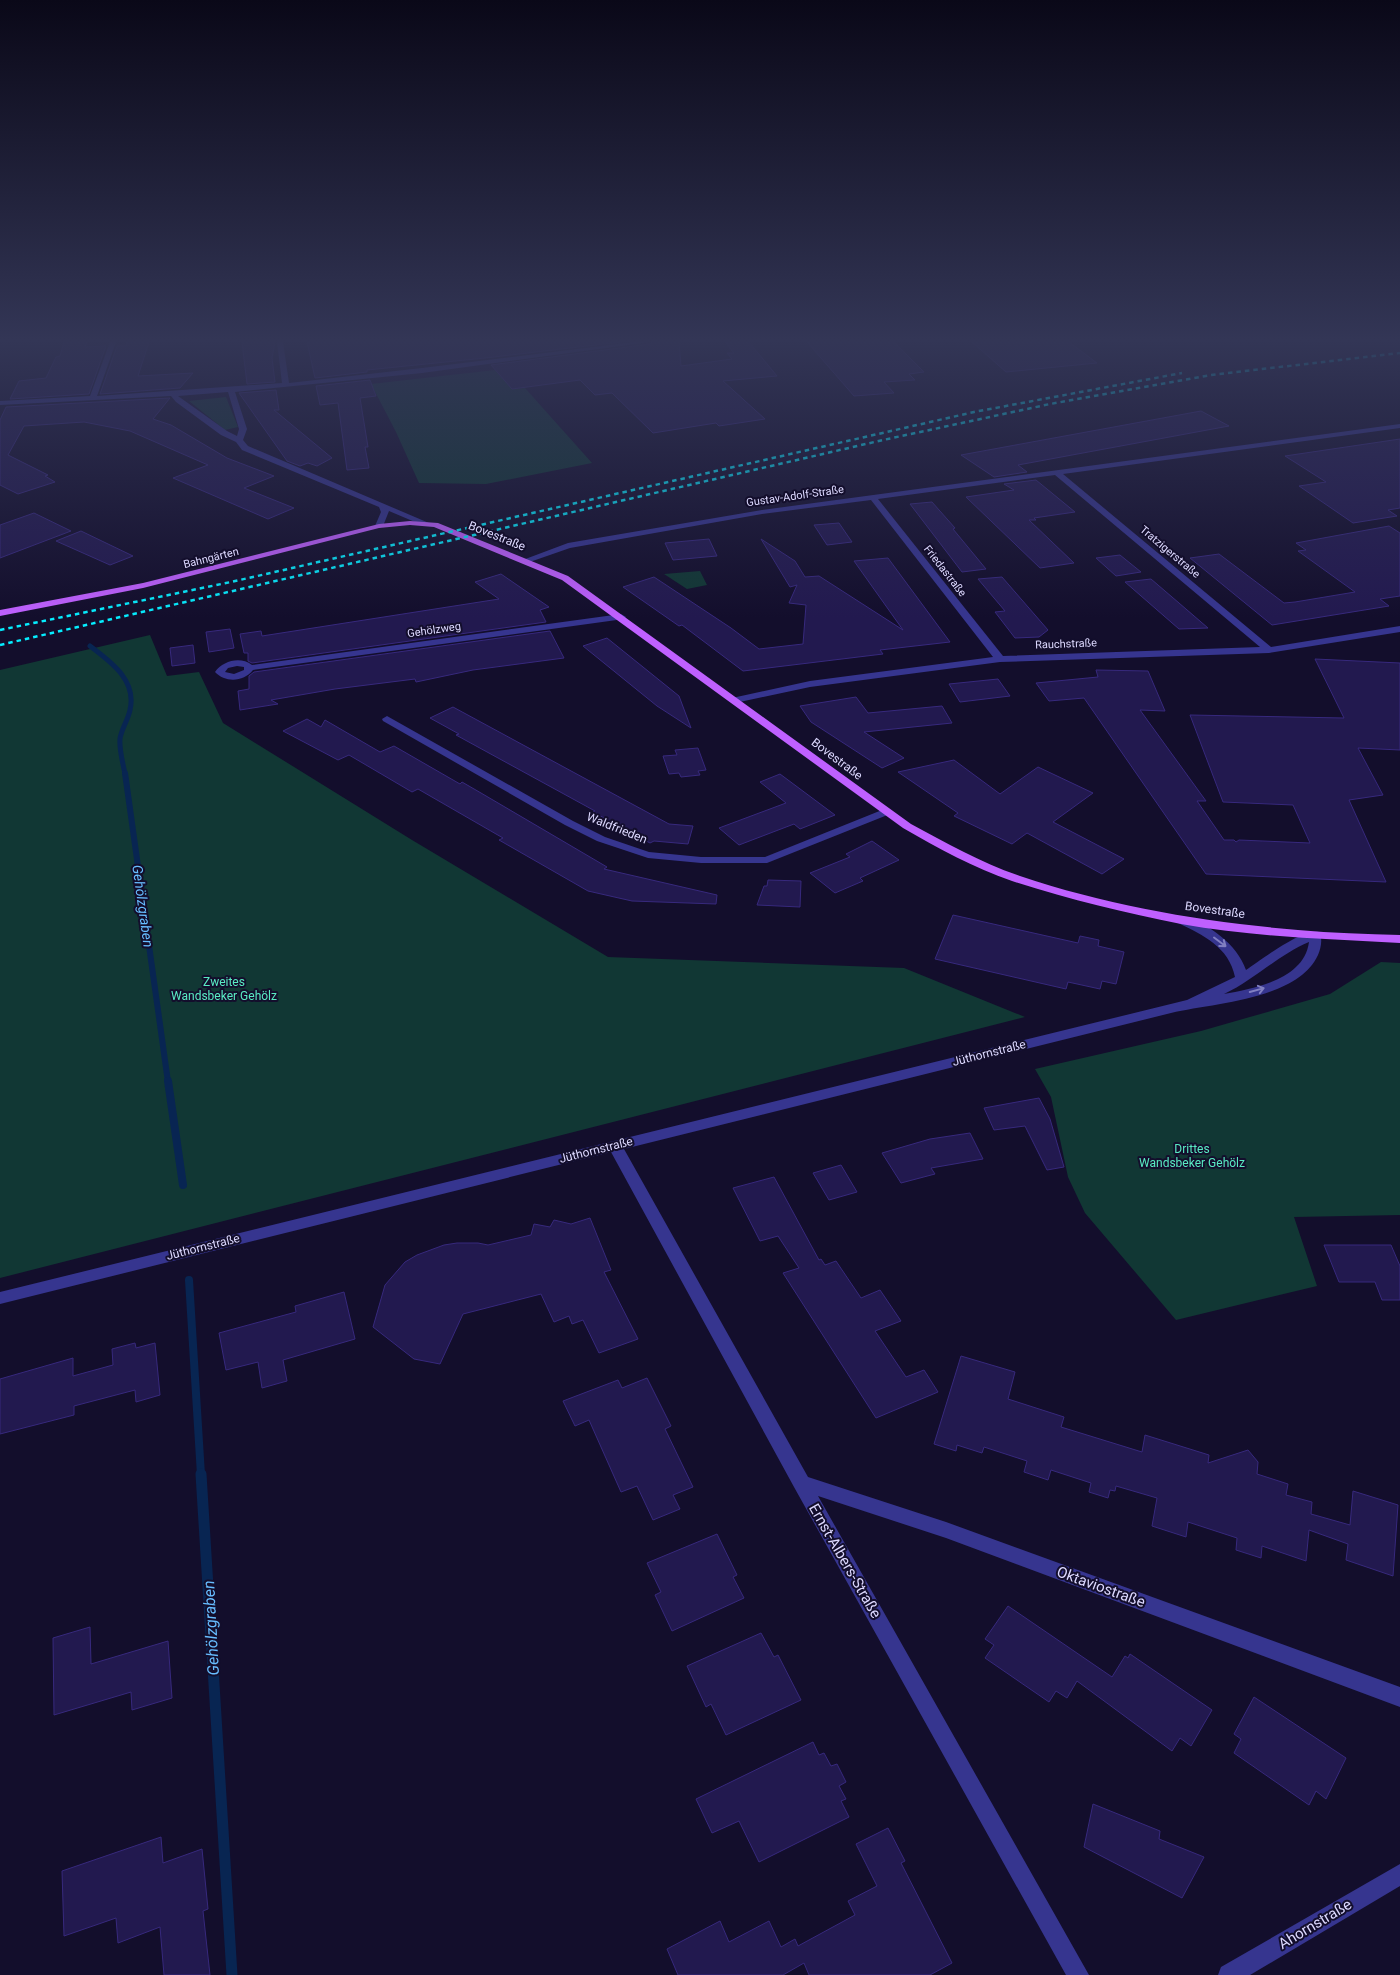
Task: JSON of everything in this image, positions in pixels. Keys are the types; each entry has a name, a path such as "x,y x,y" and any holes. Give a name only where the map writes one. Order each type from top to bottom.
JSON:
{"main road":[{"name":"Bahngärten","path":"0,613 151,584 378,526 399,523 425,523"},
{"name":"Bovestraße","path":"425,523 435,525 564,578 735,700 886,812 946,848 1014,878 1109,904 1182,920 1248,929 1315,935"},
{"name":"Jüthornstraße","path":"1315,935 1400,939"}],"street":[{"name":"Bovestraße","path":"227,434 239,440 245,448 425,523"},
{"path":"239,440 241,434"},
{"name":"Gustav-Adolf-Straße","path":"524,561 568,546 762,512 1340,434"},
{"name":"Tratzigerstraße","path":"1057,473 1269,650"},
{"name":"Friedastraße","path":"873,497 1000,660"},
{"path":"378,526 385,512 383,506"},
{"name":"Gehölzweg","path":"249,668 621,618"},
{"name":"Rauchstraße","path":"735,700 810,684 898,670 1000,660 1269,650 1400,629"},
{"name":"Waldfrieden","path":"388,719 569,823 601,839 648,855 701,860 767,860 886,812"},
{"path":"1182,920 1225,946 1238,961 1242,979"},
{"name":"Jüthornstraße","path":"0,1298 1192,1003 1259,990 1296,974 1310,959 1315,943 1315,935 1291,945 1242,979 1192,1003"},
{"name":"Ernst-Albers-Straße","path":"615,1146 800,1482 935,1717 1078,1975"},
{"name":"Oktaviostraße","path":"800,1482 946,1530 1400,1697"},
{"name":"Ahornstraße","path":"1229,1975 1400,1874"}],"green space":[{"path":"397,434 566,434 592,463 486,484 419,483"},
{"path":"700,571 707,585 687,589 664,574"},
{"name":"Zweites Wandsbeker Gehölz","path":"150,635 167,676 199,672 223,723 412,840 608,957 904,968 1025,1017 0,1278 0,670"},
{"name":"Drittes Wandsbeker Gehölz","path":"1381,962 1400,963 1400,1215 1294,1217 1317,1286 1176,1320 1085,1213 1068,1177 1051,1097 1035,1069 1201,1031 1330,994"}],"building":[{"path":"0,434 19,434 8,455 48,475 45,476 55,482 18,494 0,485"},
{"path":"137,434 187,434 227,458 274,476 244,488 294,508 268,519 173,478 208,465"},
{"path":"268,434 303,434 332,458 317,466 308,463 300,466 287,461"},
{"path":"342,434 366,434 368,447 365,447 369,468 347,470"},
{"path":"1075,434 1185,434 1018,465 1027,472 994,477 961,455"},
{"path":"1400,439 1400,508 1388,510 1397,516 1353,523 1299,486 1326,482 1285,456"},
{"path":"1036,480 1075,512 1029,520 1074,563 1040,568 966,497 1014,490 1004,484"},
{"path":"932,502 955,528 953,529 986,569 962,572 910,504"},
{"path":"34,513 71,531 0,558 0,525"},
{"path":"839,523 852,542 827,545 814,525"},
{"path":"1389,526 1400,533 1400,596 1380,599 1389,606 1272,625 1190,558 1219,554 1284,603 1295,602 1355,592 1298,551 1306,550 1296,543"},
{"path":"81,531 133,556 110,565 56,541"},
{"path":"709,539 717,556 673,560 665,543"},
{"path":"761,539 795,561 805,577 819,576 903,630 854,561 888,558 950,642 880,650 883,654 743,671 682,625 679,626 623,587 654,577 759,649 803,644 806,605 789,603 797,585 790,587"},
{"path":"1120,555 1141,572 1116,576 1096,558"},
{"path":"501,574 549,607 540,610 546,622 252,663 248,661 248,653 244,653 240,634 261,631 262,636 499,599 475,582"},
{"path":"1002,577 1048,630 1039,637 1015,638 995,612 1005,611 978,579"},
{"path":"1151,579 1208,628 1179,629 1125,582"},
{"path":"230,629 234,648 209,652 206,632"},
{"path":"550,631 564,658 473,670 416,682 415,679 335,689 271,700 278,704 240,710 238,691 249,689 249,676 254,672"},
{"path":"607,638 679,696 691,728 657,706 583,646"},
{"path":"193,645 195,663 172,666 170,648"},
{"path":"1315,659 1400,663 1400,750 1358,748 1383,795 1349,800 1386,882 1206,874 1084,698 1049,701 1036,683 1098,677 1096,670 1148,671 1165,711 1140,710 1206,801 1197,801 1224,840 1234,840 1236,842 1239,840 1310,843 1293,805 1223,802 1190,715 1344,718"},
{"path":"998,679 1010,696 960,702 949,684"},
{"path":"856,697 868,713 942,706 952,723 864,732 904,758 882,768 811,722 800,706"},
{"path":"453,707 669,824 693,826 688,844 654,841 650,843 456,735 459,734 430,718"},
{"path":"307,719 321,727 325,720 380,752 394,746 460,784 462,782 607,867 604,869 717,895 716,904 632,901 588,891 499,840 503,838 418,789 412,792 349,755 338,760 283,731"},
{"path":"698,748 706,770 698,771 700,775 681,777 679,773 669,774 663,756 677,755 675,750"},
{"path":"954,760 1000,794 1038,767 1093,793 1053,822 1124,859 1102,874 1027,833 1012,844 954,816 958,813 898,772"},
{"path":"780,774 835,815 800,829 794,824 739,845 719,828 786,803 760,782"},
{"path":"872,841 899,860 860,878 863,881 835,893 810,873 850,857 846,854"},
{"path":"768,880 801,881 800,907 757,905 764,886 767,886"},
{"path":"953,915 1078,943 1080,936 1099,940 1098,946 1124,952 1116,984 1102,981 1100,989 1068,982 1066,989 935,959"},
{"path":"1039,1098 1050,1119 1064,1167 1047,1170 1025,1126 994,1130 984,1108"},
{"path":"970,1133 983,1159 931,1168 935,1174 901,1183 882,1153 930,1139"},
{"path":"841,1165 857,1192 829,1200 813,1173"},
{"path":"774,1177 819,1260 821,1259 825,1265 836,1261 861,1298 880,1290 901,1321 875,1331 906,1377 924,1370 938,1392 876,1418 783,1273 799,1268 778,1236 760,1241 733,1188"},
{"path":"590,1218 611,1270 604,1272 638,1339 599,1353 583,1320 572,1324 569,1316 554,1322 541,1294 463,1314 440,1364 414,1359 373,1327 385,1285 405,1262 417,1255 444,1245 478,1243 488,1245 531,1235 534,1224 550,1227 554,1220 571,1224"},
{"path":"1324,1245 1391,1245 1400,1266 1400,1300 1382,1300 1375,1282 1339,1282"},
{"path":"344,1292 355,1339 283,1360 287,1381 262,1388 258,1362 226,1370 219,1333 296,1312 295,1306"},
{"path":"135,1343 136,1348 155,1343 160,1395 136,1402 135,1390 74,1406 74,1415 0,1434 0,1379 73,1358 73,1376 113,1365 112,1349"},
{"path":"961,1356 1015,1372 1008,1399 1064,1417 1061,1427 1142,1452 1145,1435 1209,1455 1208,1463 1248,1450 1258,1462 1257,1474 1288,1484 1286,1495 1312,1502 1311,1514 1350,1525 1353,1491 1398,1505 1393,1576 1346,1560 1348,1544 1309,1530 1306,1561 1262,1546 1261,1558 1236,1550 1237,1538 1188,1522 1186,1537 1152,1526 1157,1498 1116,1486 1115,1491 1110,1490 1108,1498 1089,1492 1091,1483 1051,1470 1048,1480 1024,1472 1027,1461 984,1447 982,1453 957,1445 956,1451 934,1444"},
{"path":"647,1378 671,1426 665,1429 693,1487 673,1495 680,1509 653,1520 637,1486 621,1492 589,1420 575,1426 563,1401 618,1380 622,1388"},
{"path":"717,1534 737,1575 733,1577 744,1598 672,1631 655,1595 661,1592 647,1563"},
{"path":"1008,1606 1112,1677 1125,1656 1128,1658 1130,1654 1212,1710 1191,1746 1180,1738 1172,1751 1077,1681 1067,1698 1056,1691 1049,1702 985,1658 994,1645 985,1639"},
{"path":"90,1627 91,1664 168,1641 172,1698 132,1710 131,1692 54,1715 53,1638"},
{"path":"761,1633 774,1657 778,1655 801,1700 726,1735 711,1704 706,1707 687,1666"},
{"path":"1254,1697 1346,1758 1326,1799 1316,1791 1309,1805 1234,1753 1241,1739 1234,1734"},
{"path":"813,1742 819,1755 824,1753 831,1766 837,1764 846,1782 839,1786 846,1799 841,1801 849,1817 759,1862 739,1821 712,1833 696,1799"},
{"path":"1093,1804 1160,1831 1159,1839 1204,1857 1182,1898 1084,1847"},
{"path":"888,1828 905,1861 901,1863 952,1963 930,1975 809,1975 804,1963 783,1975 678,1975 667,1949 720,1921 729,1942 769,1921 781,1947 795,1939 798,1946 855,1915 848,1901 877,1886 856,1844"},
{"path":"161,1837 163,1863 202,1849 208,1909 203,1911 210,1975 164,1975 160,1927 118,1943 116,1918 64,1936 62,1871"}],"waterway":[{"name":"Gehölzgraben","path":"90,646 114,665 130,690 130,710 120,739 125,774"},
{"name":"Gehölzgraben","path":"125,773 168,1082"},
{"name":"Gehölzgraben","path":"168,1081 183,1185"},
{"name":"Gehölzgraben","path":"189,1280 201,1475"},
{"name":"Gehölzgraben","path":"201,1474 232,1975"}],"railway":[{"path":"0,630 231,582 877,434"},
{"path":"0,645 910,434"}]}
